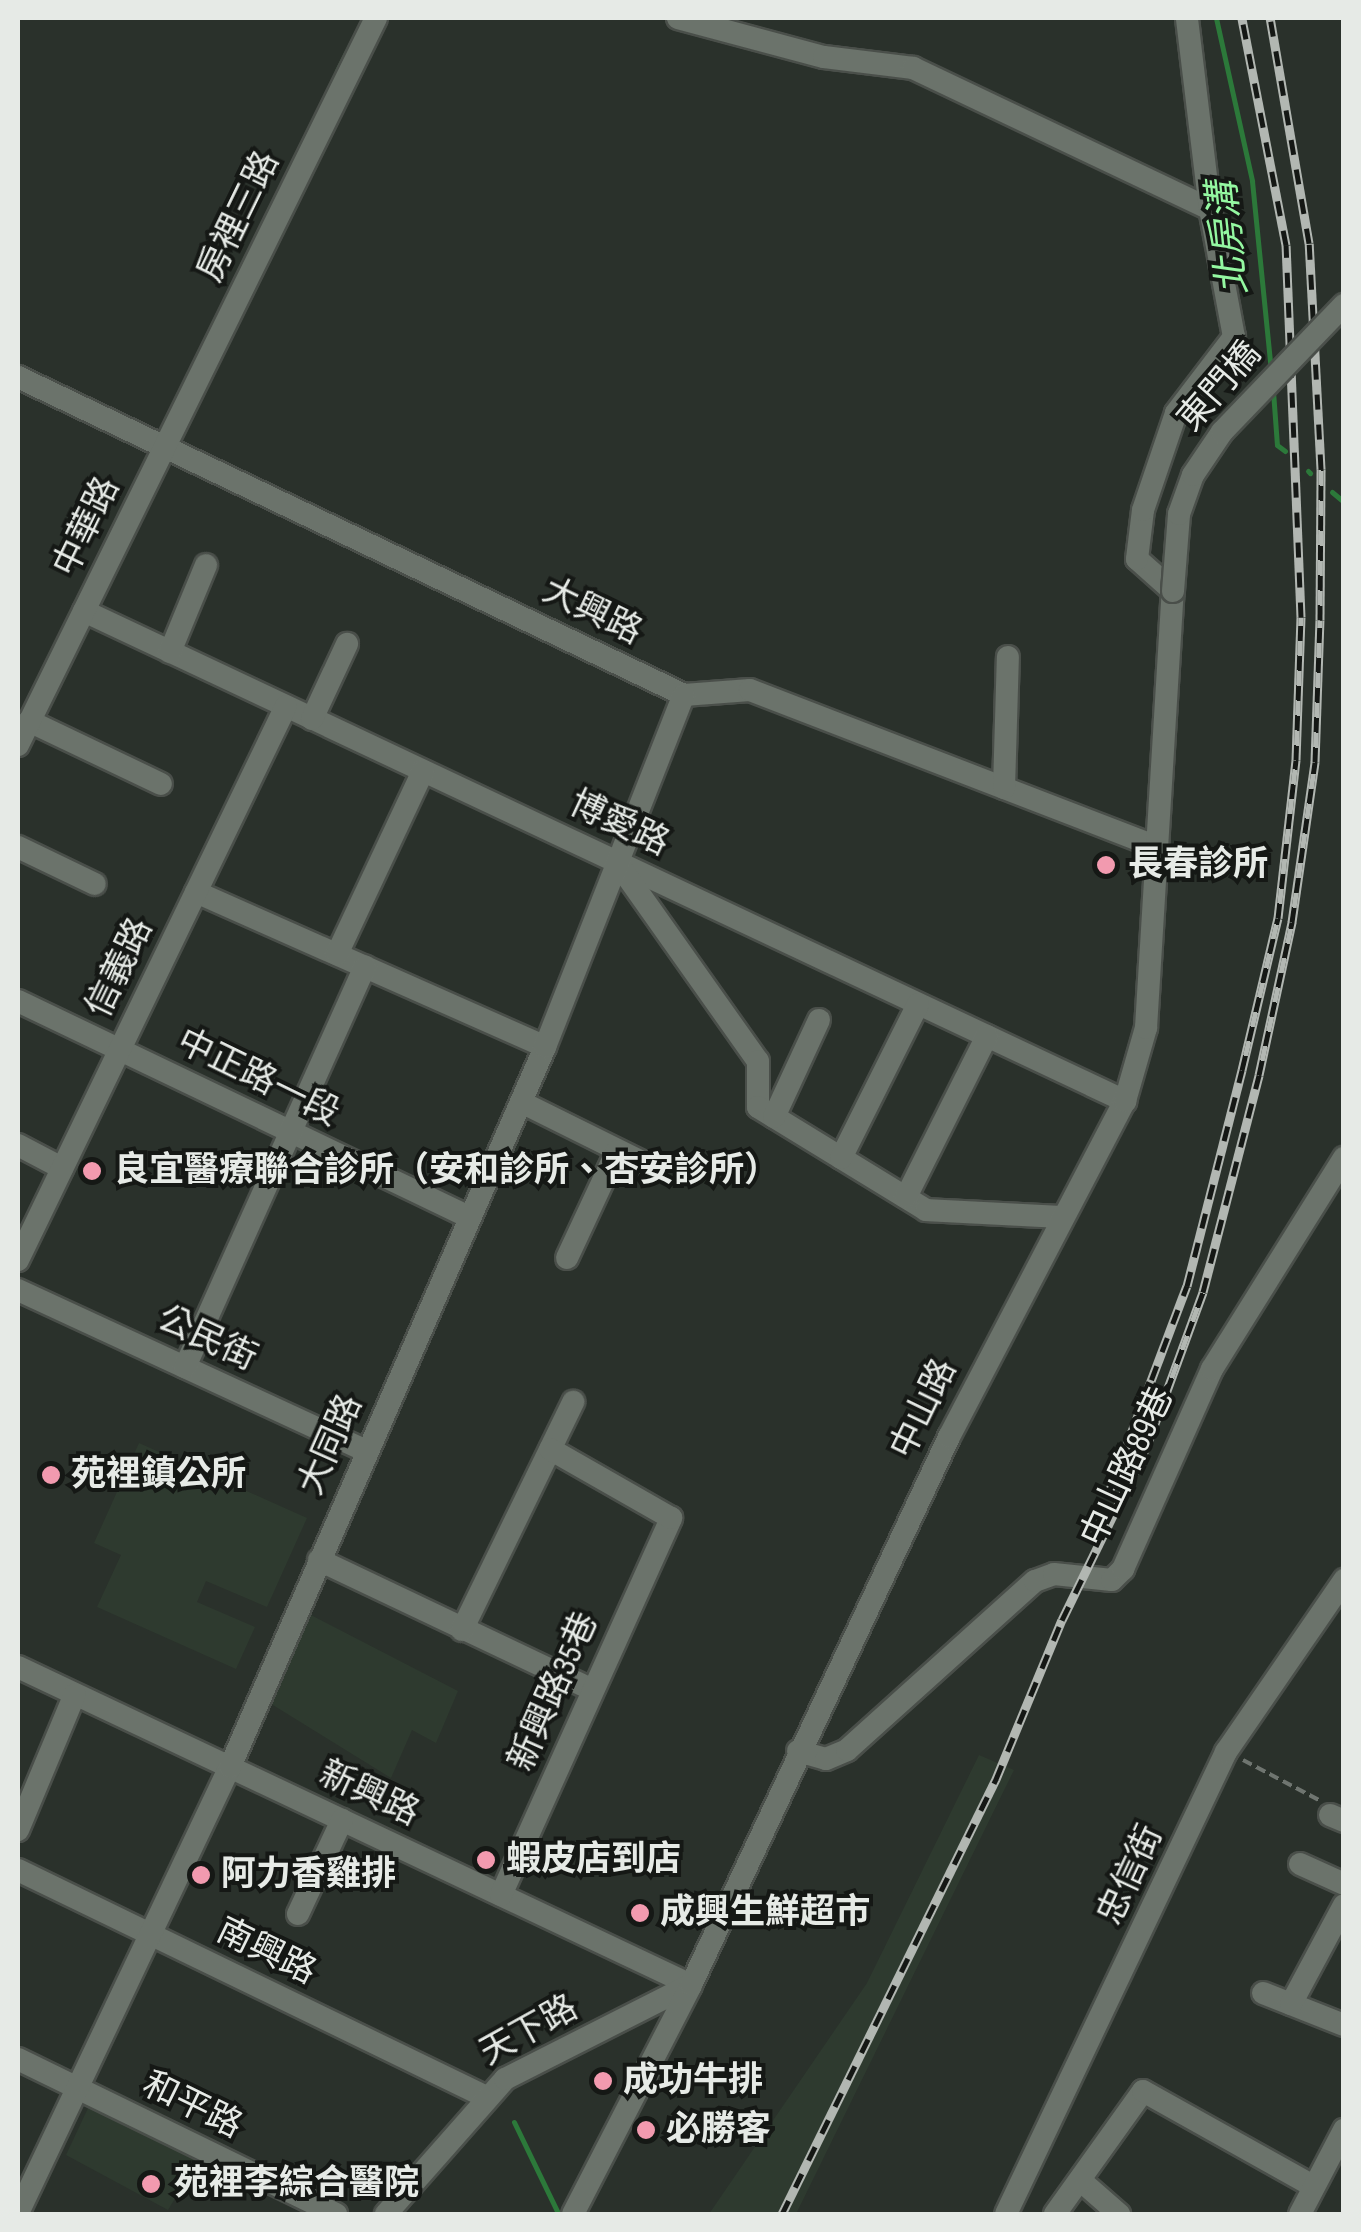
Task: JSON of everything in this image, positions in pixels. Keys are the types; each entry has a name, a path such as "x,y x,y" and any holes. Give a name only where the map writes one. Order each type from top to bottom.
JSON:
{"street":[{"name":"房裡三路","path":"165,447 376,18"},
{"path":"678,18 824,57 914,68 1210,209"},
{"path":"1173,592 1137,559 1142,510 1176,413 1234,337 1210,209 1187,20"},
{"name":"東門橋","path":"1173,592 1178,514 1193,474 1222,432 1344,305"},
{"name":"大興路","path":"18,376 684,695 750,690 1156,847"},
{"name":"中華路","path":"18,745 165,447"},
{"path":"170,652 206,565"},
{"name":"中山路","path":"573,2214 691,1985 798,1751 1060,1217 1125,1101 1146,1028 1173,592"},
{"name":"博愛路","path":"84,611 1125,1101"},
{"path":"312,719 347,644"},
{"path":"1004,788 1008,657"},
{"name":"大同路","path":"18,2212 230,1767 545,1048 684,695"},
{"name":"信義路","path":"18,1260 286,706"},
{"path":"29,721 161,784"},
{"path":"337,954 424,771"},
{"path":"18,847 95,884"},
{"path":"617,862 758,1060 758,1107 926,1210 1060,1217"},
{"path":"196,892 545,1048"},
{"path":"185,1367 366,966"},
{"name":"中正路一段","path":"18,1001 469,1217"},
{"path":"841,1158 918,1004"},
{"path":"774,1117 819,1020"},
{"path":"906,1197 987,1036"},
{"path":"521,1102 652,1167"},
{"path":"18,1145 62,1168"},
{"path":"567,1258 617,1150"},
{"name":"中山路89巷","path":"798,1751 826,1759 848,1750 1035,1580 1054,1574 1112,1580 1123,1569 1212,1369 1333,1202 1344,1158"},
{"name":"公民街","path":"18,1290 367,1451"},
{"path":"462,1630 573,1402"},
{"name":"新興路35巷","path":"501,1895 671,1518 550,1449"},
{"path":"320,1560 594,1690"},
{"name":"忠信街","path":"1006,2214 1226,1752 1344,1580"},
{"name":"新興路","path":"18,1667 691,1985"},
{"path":"18,1830 76,1694"},
{"path":"298,1914 342,1820"},
{"path":"1300,1864 1344,1884"},
{"name":"南興路","path":"18,1870 484,2096"},
{"path":"1291,2004 1344,1904"},
{"name":"天下路","path":"386,2214 484,2096 691,1985"},
{"path":"1264,1993 1344,2025"},
{"name":"和平路","path":"18,2060 336,2214"},
{"path":"1055,2214 1143,2091 1313,2186"},
{"path":"1300,2214 1344,2130"},
{"path":"1080,2180 1119,2214"}],"path":[{"path":"1226,1752 1331,1812"}],"shaded area":[{"path":"139,1443 307,1518 267,1607 206,1581 197,1602 255,1627 236,1669 97,1607 121,1555 94,1543"},
{"path":"307,1613 458,1691 436,1743 412,1730 391,1778 268,1702"},
{"path":"979,1755 1014,1770 796,2214 709,2214 867,1983"},
{"name":"苑裡李綜合醫院","path":"89,2106 200,2157 168,2210 66,2155"}],"waterway":[{"path":"337,71 364,18"},
{"name":"北房溝","path":"1216,18 1252,181 1271,370"},
{"name":"北房溝","path":"1273,391 1277,445 1285,451"},
{"name":"北房溝","path":"1332,492 1344,502"},
{"path":"514,2122 557,2211"}],"railway":[{"path":"1109,1492 1187,1286 1278,918 1296,760 1301,617 1286,245 1242,18"},
{"path":"782,2214 996,1779 1062,1620 1146,1448 1203,1292 1259,1075 1292,922 1315,762 1320,620 1321,469 1309,243 1270,18"}],"place":[{"name":"長春診所","path":"1106,865"},
{"name":"良宜醫療聯合診所（安和診所、杏安診所）","path":"92,1171"},
{"name":"苑裡鎮公所","path":"51,1475"},
{"name":"蝦皮店到店","path":"486,1860"},
{"name":"阿力香雞排","path":"201,1875"},
{"name":"成興生鮮超市","path":"640,1913"},
{"name":"成功牛排","path":"603,2081"},
{"name":"必勝客","path":"646,2130"},
{"name":"苑裡李綜合醫院","path":"151,2184"}]}
